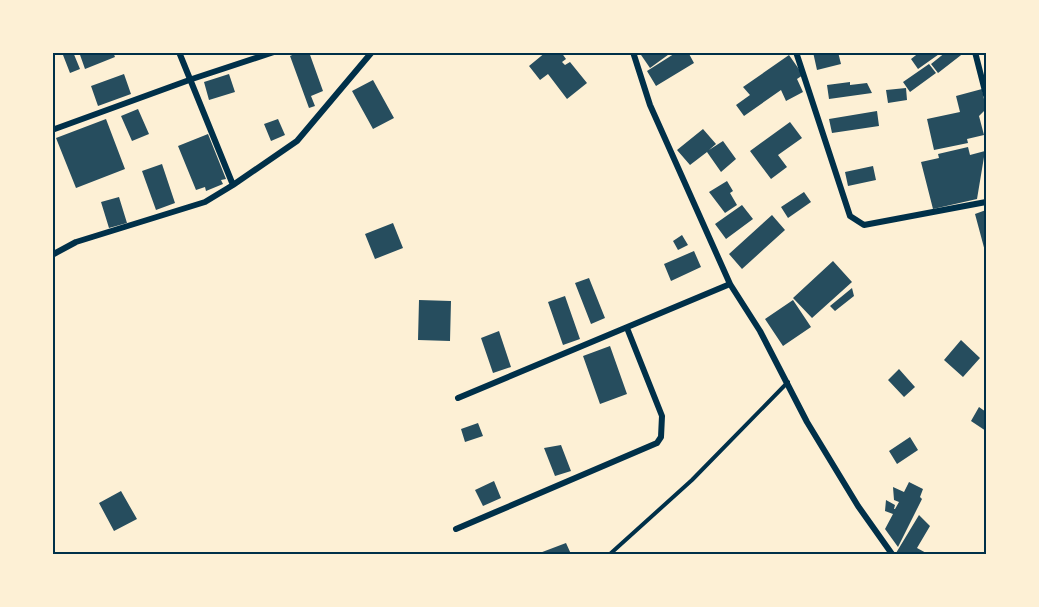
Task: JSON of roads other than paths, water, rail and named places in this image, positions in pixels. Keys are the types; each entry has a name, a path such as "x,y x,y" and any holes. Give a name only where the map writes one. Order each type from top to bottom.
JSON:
{"street":[{"path":"179,52 192,79 233,185"},
{"path":"52,130 274,52"},
{"path":"52,255 76,242 206,202 233,185 297,141 372,52"},
{"path":"633,52 650,105 730,284 760,331 858,506 892,555"},
{"path":"796,52 850,216 864,225 987,202"},
{"path":"975,52 987,95"},
{"path":"459,398 730,284"},
{"path":"456,529 657,443 661,437 662,416 627,328"}],"lane":[{"path":"610,555 692,480 788,382"}]}
